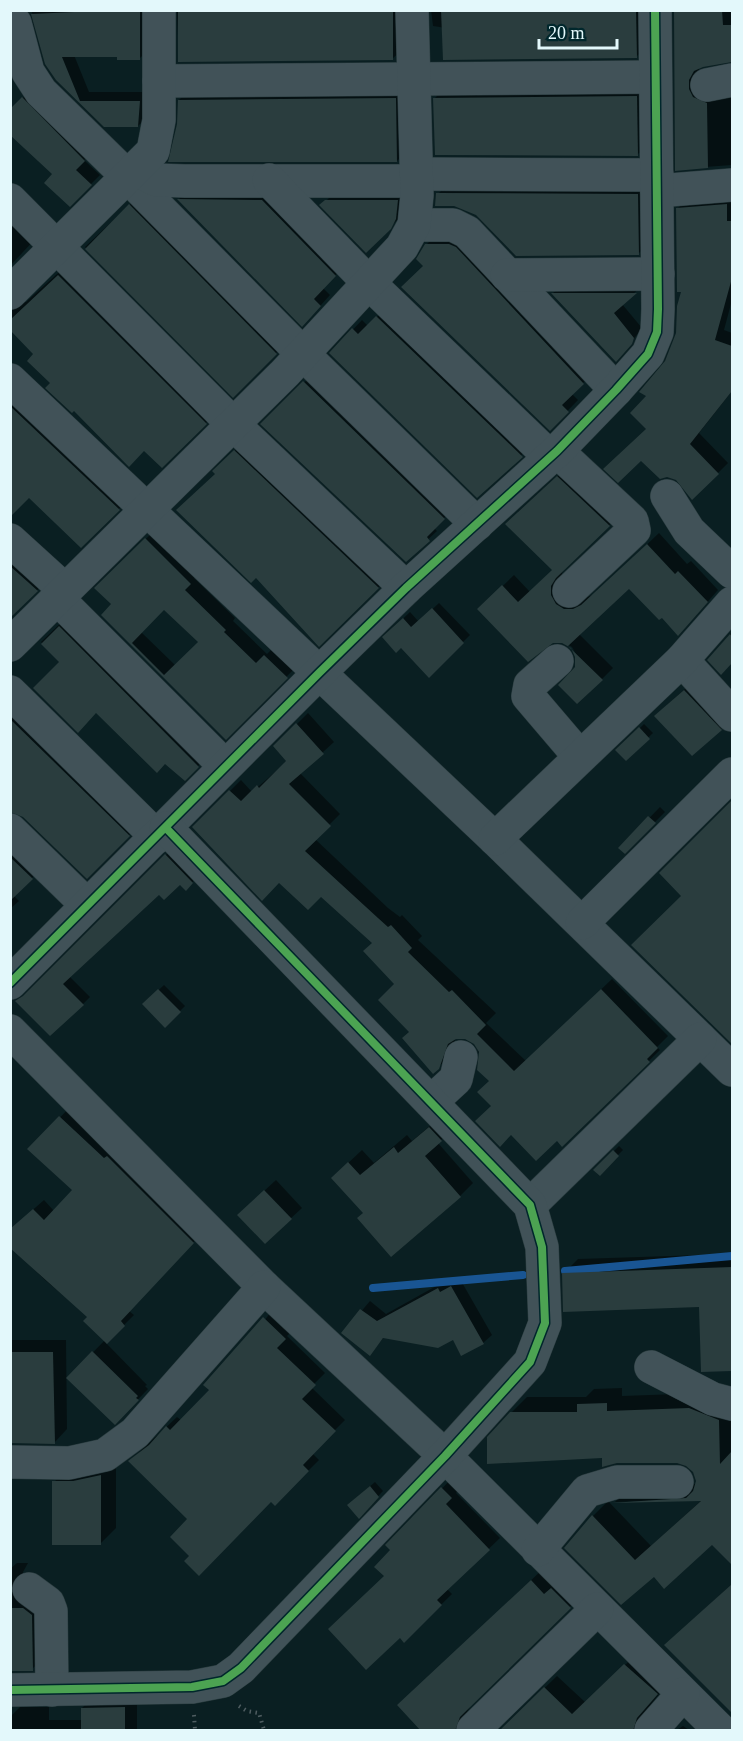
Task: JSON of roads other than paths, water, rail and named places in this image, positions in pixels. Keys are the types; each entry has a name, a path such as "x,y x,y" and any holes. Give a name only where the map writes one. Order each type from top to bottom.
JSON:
{"street":[{"path":"10,293 153,151 157,140 159,10"},
{"path":"10,645 303,354 402,246 414,225 416,178 412,10"},
{"path":"12,978 406,588 553,454 648,354 657,332 655,10"},
{"path":"15,23 28,72 41,92 131,172 303,354 477,524"},
{"path":"159,81 655,77"},
{"path":"131,172 156,180 416,178 732,185"},
{"path":"269,180 369,283 553,454 632,521 634,530 569,591"},
{"path":"10,200 233,424 406,588"},
{"path":"414,225 453,225 467,232 616,390"},
{"path":"507,275 658,274"},
{"path":"10,380 495,839 732,1070"},
{"path":"667,496 689,531 732,573"},
{"path":"10,540 225,766"},
{"path":"495,839 682,660 732,603"},
{"path":"682,660 732,715"},
{"path":"556,661 530,685 528,696 580,757"},
{"path":"10,692 161,833 431,1102 530,1205 542,1247 545,1284 545,1323 539,1344 530,1362 445,1456 241,1668 223,1681 192,1687 10,1690"},
{"path":"582,923 732,774"},
{"path":"10,830 86,904"},
{"path":"10,1031 264,1287 445,1456 720,1731"},
{"path":"530,1205 700,1039"},
{"path":"431,1102 456,1079 461,1057"},
{"path":"14,1457 69,1463 105,1455 135,1432 264,1287"},
{"path":"651,1367 713,1399 732,1404"},
{"path":"538,1550 587,1491 617,1482 678,1482"},
{"path":"30,1588 48,1603 51,1611 52,1690"},
{"path":"473,1731 597,1609"},
{"path":"651,1731 683,1694"}],"waterway":[{"path":"565,1271 732,1256"},
{"path":"373,1288 523,1275"}]}
